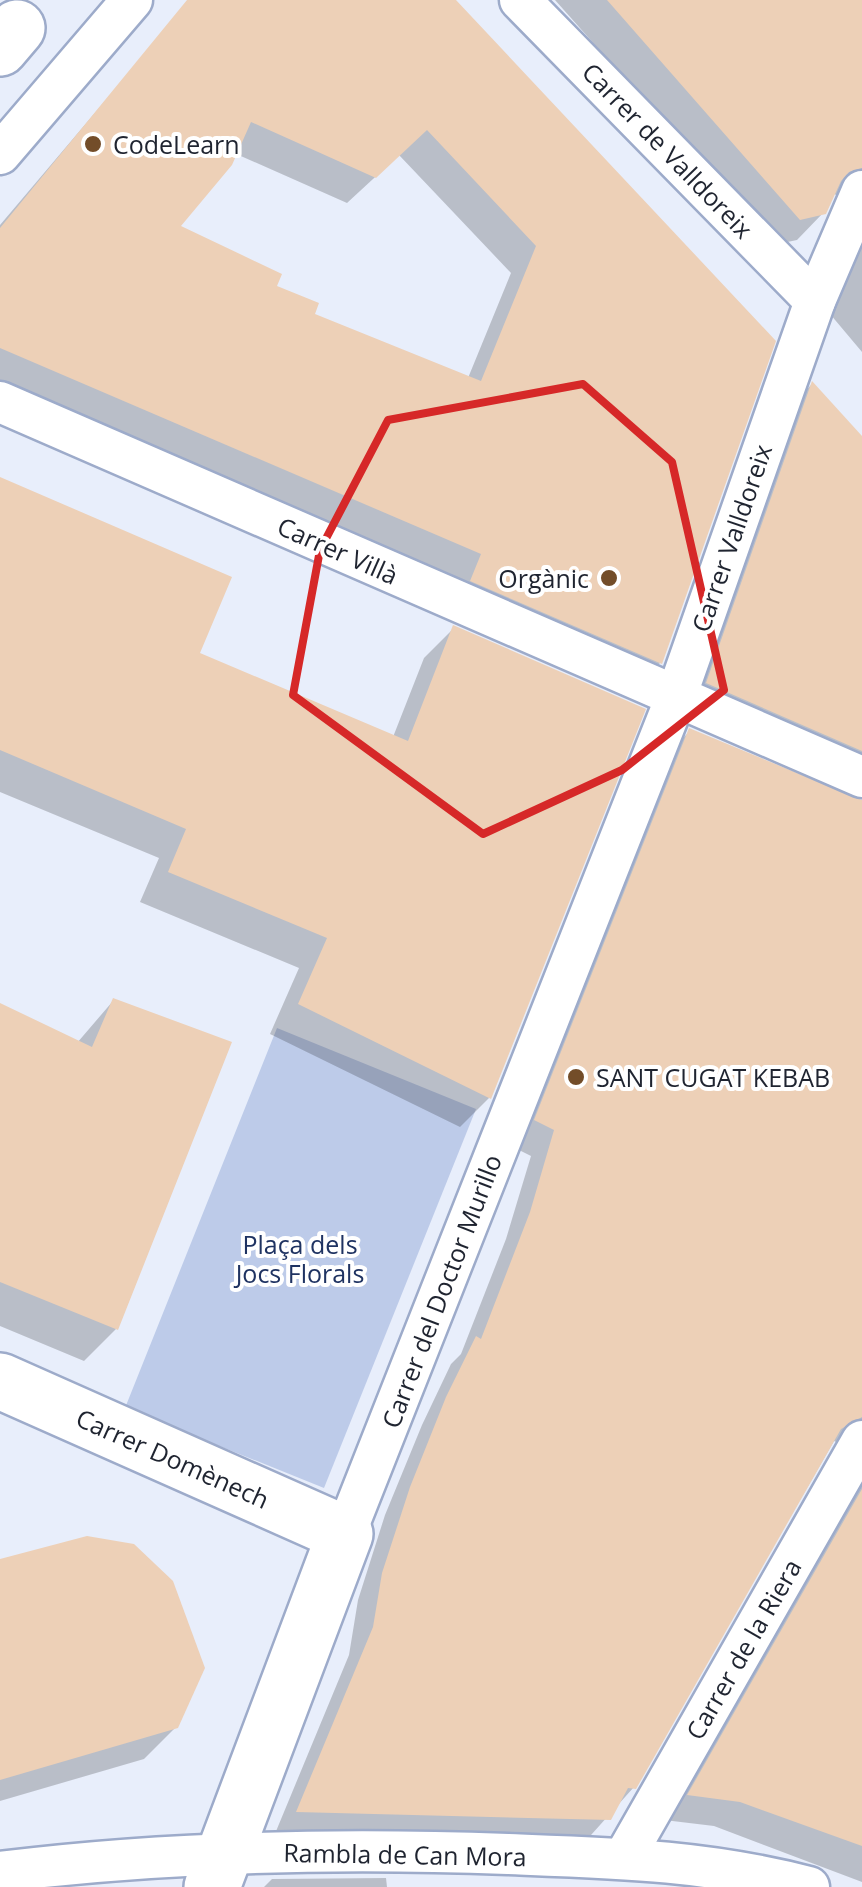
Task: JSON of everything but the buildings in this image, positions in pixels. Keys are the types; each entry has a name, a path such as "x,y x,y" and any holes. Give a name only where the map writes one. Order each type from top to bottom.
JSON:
{"street":[{"path":"0,154 132,0"},
{"name":"Carrer de Valldoreix","path":"520,0 815,301"},
{"name":"Carrer Valldoreix","path":"676,698 815,301 862,191"},
{"name":"Carrer Villà","path":"0,402 676,698"},
{"path":"676,698 862,777"},
{"name":"Carrer del Doctor Murillo","path":"218,1870 345,1534 676,698"},
{"name":"Carrer Domènech","path":"0,1381 345,1534"},
{"name":"Carrer de la Riera","path":"624,1858 862,1440"},
{"name":"Rambla de Can Mora","path":"0,1872 218,1870 452,1852 624,1858 732,1867 808,1887"}],"highlighted area":[{"path":"583,384 672,462 724,690 622,770 483,834 293,695 320,550 388,420"}],"green space":[{"name":"Plaça dels Jocs Florals","path":"277,1028 476,1109 324,1488 125,1408"}],"place":[{"name":"CodeLearn","path":"93,144"},
{"name":"Orgànic","path":"609,578"},
{"name":"SANT CUGAT KEBAB","path":"576,1077"}]}
